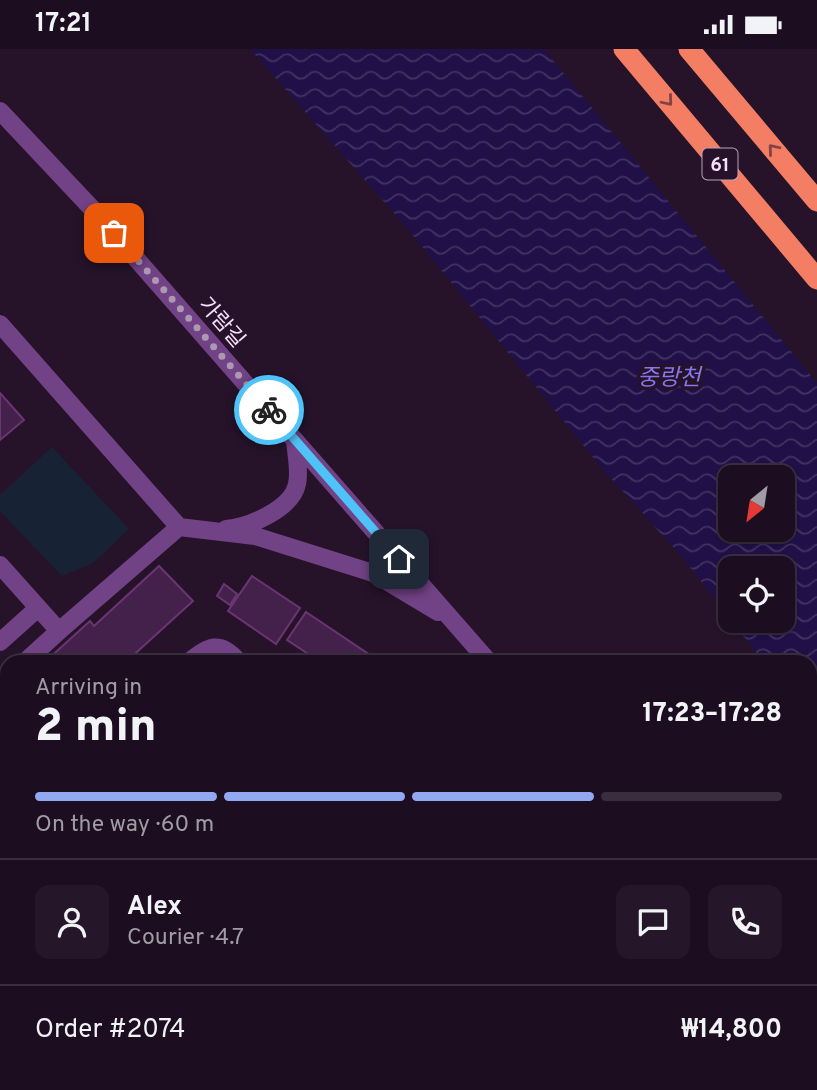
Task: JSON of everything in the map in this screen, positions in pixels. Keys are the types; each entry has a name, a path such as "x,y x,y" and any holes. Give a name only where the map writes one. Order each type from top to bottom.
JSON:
{"highway":[{"name":"61","path":"624,49 817,279"},
{"name":"61","path":"689,49 817,201"}],"street":[{"name":"가람길","path":"0,111 98,215 483,655"},
{"path":"0,324 179,527 256,536 373,573 453,621"},
{"path":"204,530 238,528 279,511 298,485 295,440"},
{"path":"33,655 179,527"},
{"path":"0,565 59,631"},
{"path":"0,642 38,608"},
{"path":"198,655 215,647 226,650 231,655"}],"shaded area":[{"path":"52,447 129,529 93,563 62,576 0,511 0,495"}],"water":[{"name":"중랑천","path":"250,49 544,49 817,383 817,655 758,655 741,633 795,633 795,556 718,556 718,603 684,559 600,466 407,228"}],"building":[{"path":"0,393 24,420 0,440"},
{"path":"159,566 193,601 134,655 53,655 90,621 94,626"},
{"path":"252,576 300,608 276,644 228,611"},
{"path":"224,584 237,594 230,605 217,596"},
{"path":"306,612 370,655 310,655 287,640"}],"way so far":[{"path":"114,233 269,410"}],"route":[{"path":"269,410 399,559"}]}
